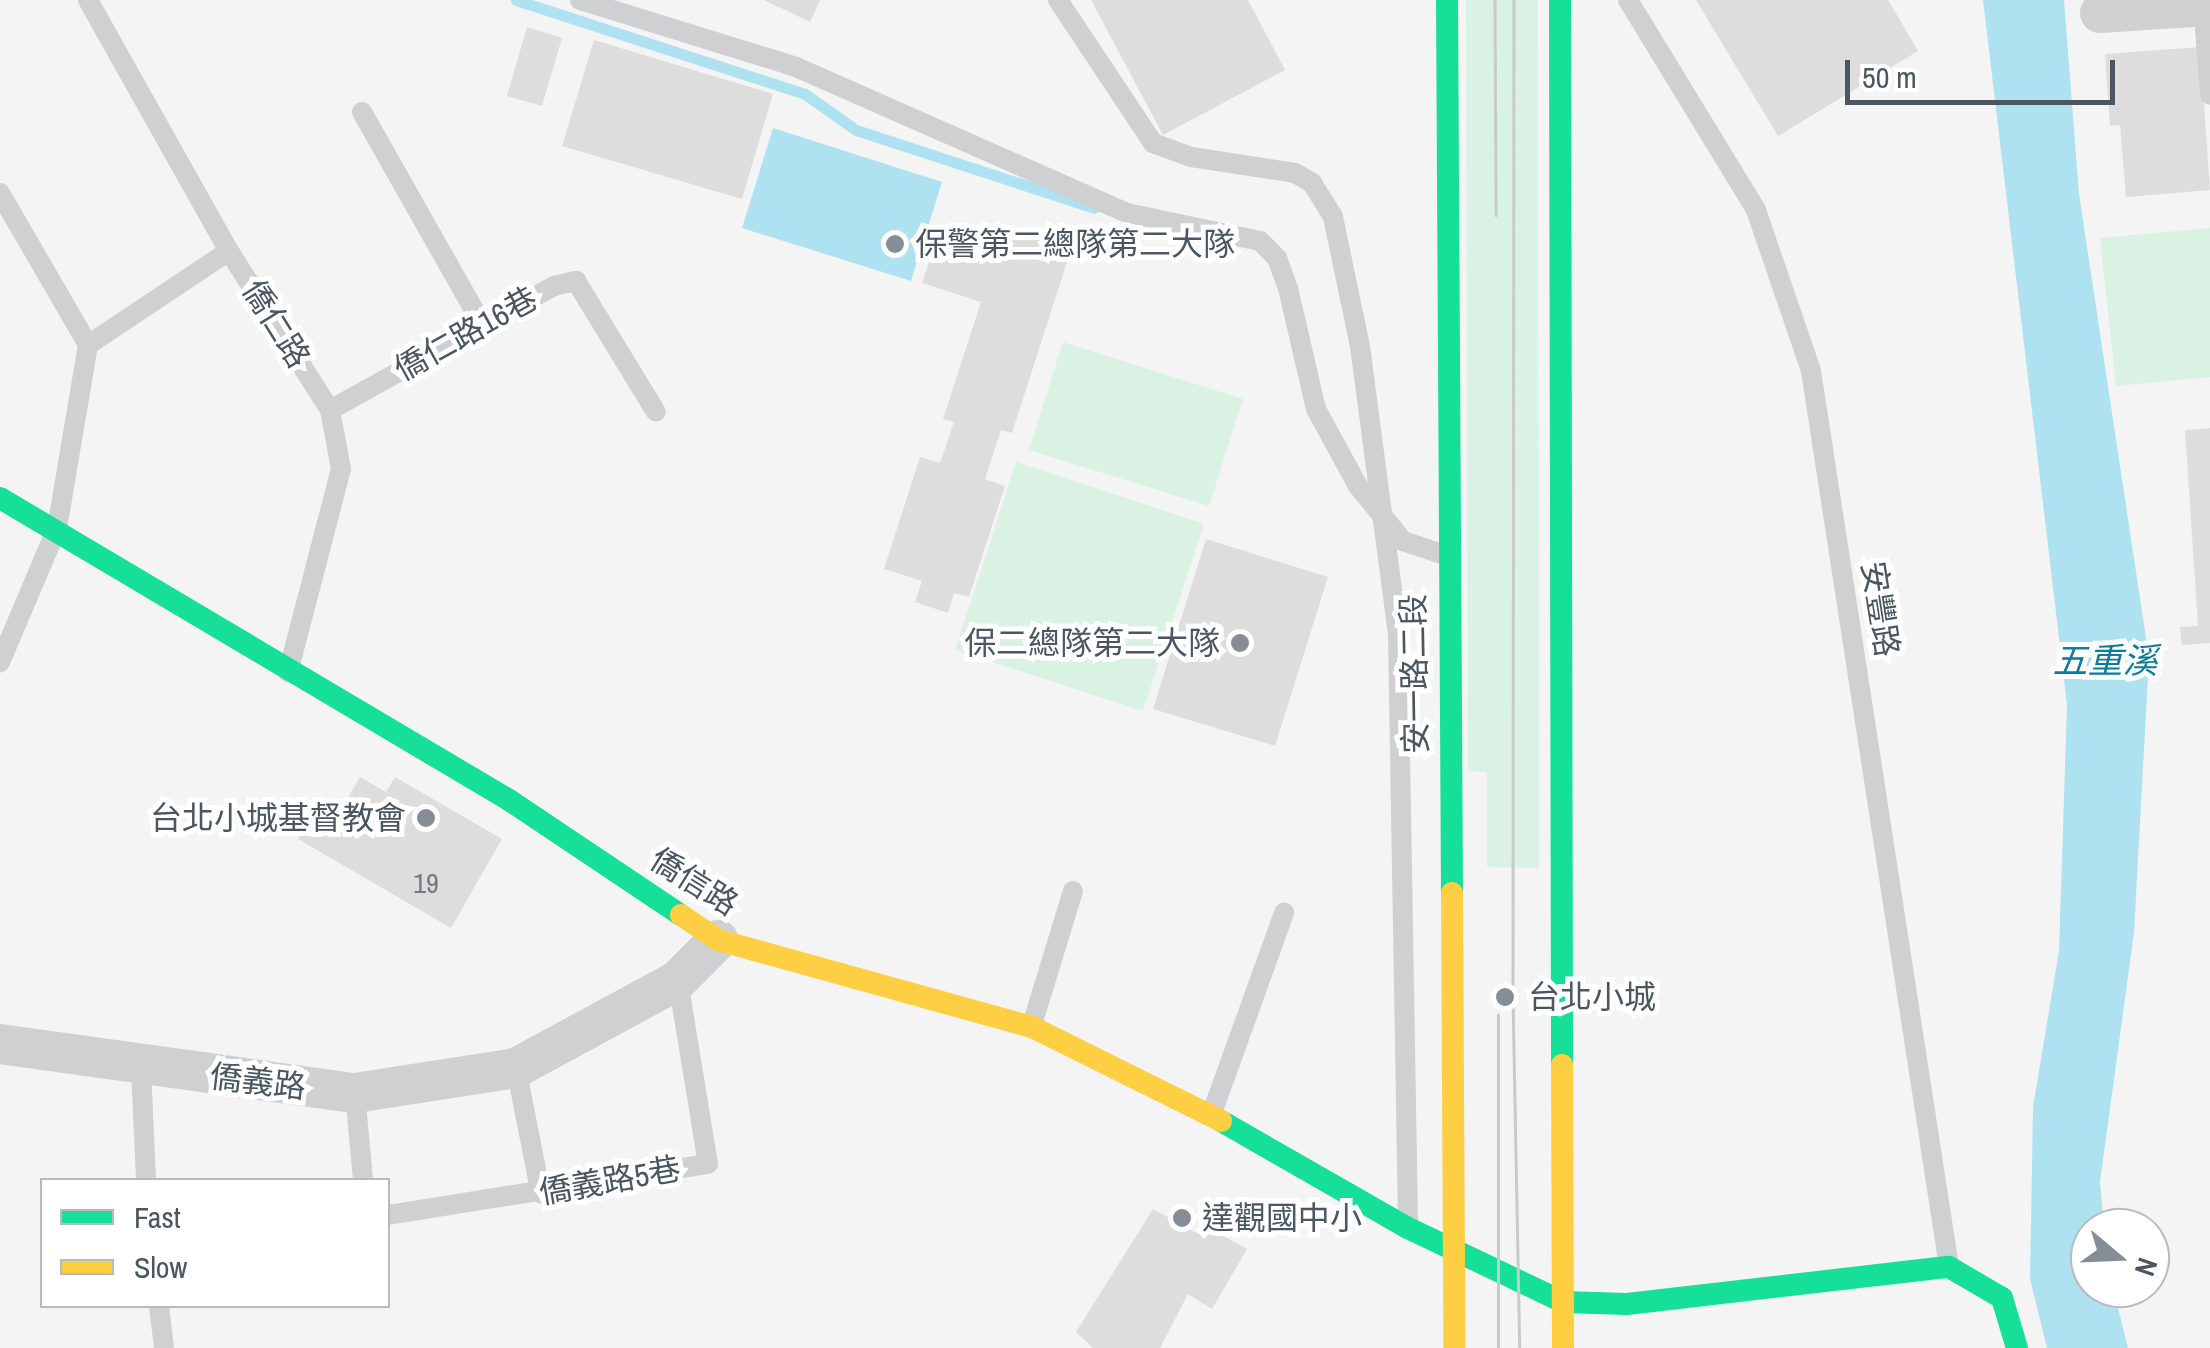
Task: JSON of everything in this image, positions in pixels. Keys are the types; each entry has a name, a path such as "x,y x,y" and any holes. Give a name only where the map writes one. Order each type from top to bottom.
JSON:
{"street":[{"name":"安一路二段","path":"1448,0 1447,556 1454,1348"},
{"path":"1560,0 1563,1348"},
{"path":"2100,13 2205,4"},
{"name":"僑信路","path":"0,498 57,528 287,674 508,800 718,940 1032,1026 1211,1115 1408,1228 1563,1302"},
{"name":"僑義路","path":"0,1044 141,1069 355,1093 516,1068 678,980 718,940"},
{"path":"1563,1302 1627,1304 1949,1268 2002,1298 2017,1348"}],"lane":[{"name":"僑仁路","path":"88,0 229,251 330,410 341,470 287,674"},
{"path":"580,0 796,67 1127,213 1260,240 1277,258 1288,288 1316,409 1386,523 1415,549 1447,556"},
{"path":"1058,0 1154,143 1191,157 1295,173 1325,199 1360,346 1398,636 1408,1228"},
{"name":"安豐路","path":"1628,0 1756,210 1811,370 1949,1268"},
{"path":"2205,4 2210,96"},
{"path":"362,112 483,326"},
{"path":"0,193 88,345 57,528 0,662"},
{"path":"88,345 229,251"},
{"name":"僑仁路16巷","path":"330,410 554,286 576,281 656,412"},
{"path":"1032,1026 1073,891"},
{"path":"1211,1115 1284,913"},
{"name":"僑義路5巷","path":"390,1216 708,1164 678,980"},
{"path":"516,1068 541,1194"},
{"path":"141,1069 146,1178"},
{"path":"355,1093 363,1178"},
{"path":"160,1308 164,1348"}],"green space":[{"path":"1466,0 1538,0 1539,868 1487,867 1487,772 1468,771"},
{"path":"2210,228 2210,377 2116,386 2100,238"},
{"path":"1063,342 1243,399 1209,506 1029,450"},
{"path":"1016,462 1204,524 1143,711 955,650"}],"water":[{"name":"五重溪","path":"1983,0 2064,0 2079,194 2149,658 2134,933 2100,1182 2102,1208 2070,1208 2070,1308 2118,1308 2128,1348 2047,1348 2030,1279 2033,1107 2059,951 2067,705"},
{"path":"773,128 942,182 911,281 742,228"}],"building":[{"path":"764,0 820,0 810,22"},
{"path":"1091,0 1248,0 1285,70 1163,135"},
{"path":"1696,0 1888,0 1918,51 1778,136"},
{"path":"527,27 562,38 542,106 507,96"},
{"path":"594,40 773,94 742,199 562,146"},
{"path":"2200,47 2210,190 2126,197 2120,125 2110,126 2105,54"},
{"path":"940,228 998,246 1003,229 1064,248 1060,260 1067,262 1012,433 1001,430 985,479 1005,486 969,597 954,593 948,613 915,602 922,581 884,569 920,457 940,463 954,422 943,419 981,302 922,283"},
{"path":"2210,428 2210,643 2182,645 2180,627 2198,626 2185,430"},
{"name":"保二總隊第二大隊","path":"1206,539 1328,577 1275,746 1153,709"},
{"path":"360,777 386,792 395,777 502,839 451,928 298,839 314,813 333,824"},
{"path":"1153,1209 1204,1237 1211,1229 1247,1249 1212,1309 1188,1294 1160,1348 1093,1348 1076,1332"}],"waterway":[{"path":"516,0 805,94 856,130 1094,208"}],"tram line":[{"path":"1495,0 1496,215"},
{"path":"1514,0 1513,998 1520,1348"},
{"path":"1498,1015 1498,1348"}],"traffic: fast":[{"path":"1447,0 1452,893"},
{"path":"1560,0 1562,1065"},
{"path":"0,498 509,800 681,915"},
{"path":"1221,1121 1408,1228 1563,1302 1627,1304 1949,1267 2002,1298 2017,1348"}],"traffic: slow":[{"path":"1452,893 1454,1348"},
{"path":"681,915 718,940 1032,1027 1221,1121"},
{"path":"1562,1065 1563,1348"}],"place":[{"name":"保警第二總隊第二大隊","path":"895,244"},
{"name":"保二總隊第二大隊","path":"1240,643"},
{"name":"台北小城基督教會","path":"426,818"},
{"name":"台北小城","path":"1505,997"},
{"name":"達觀國中小","path":"1182,1218"}]}
